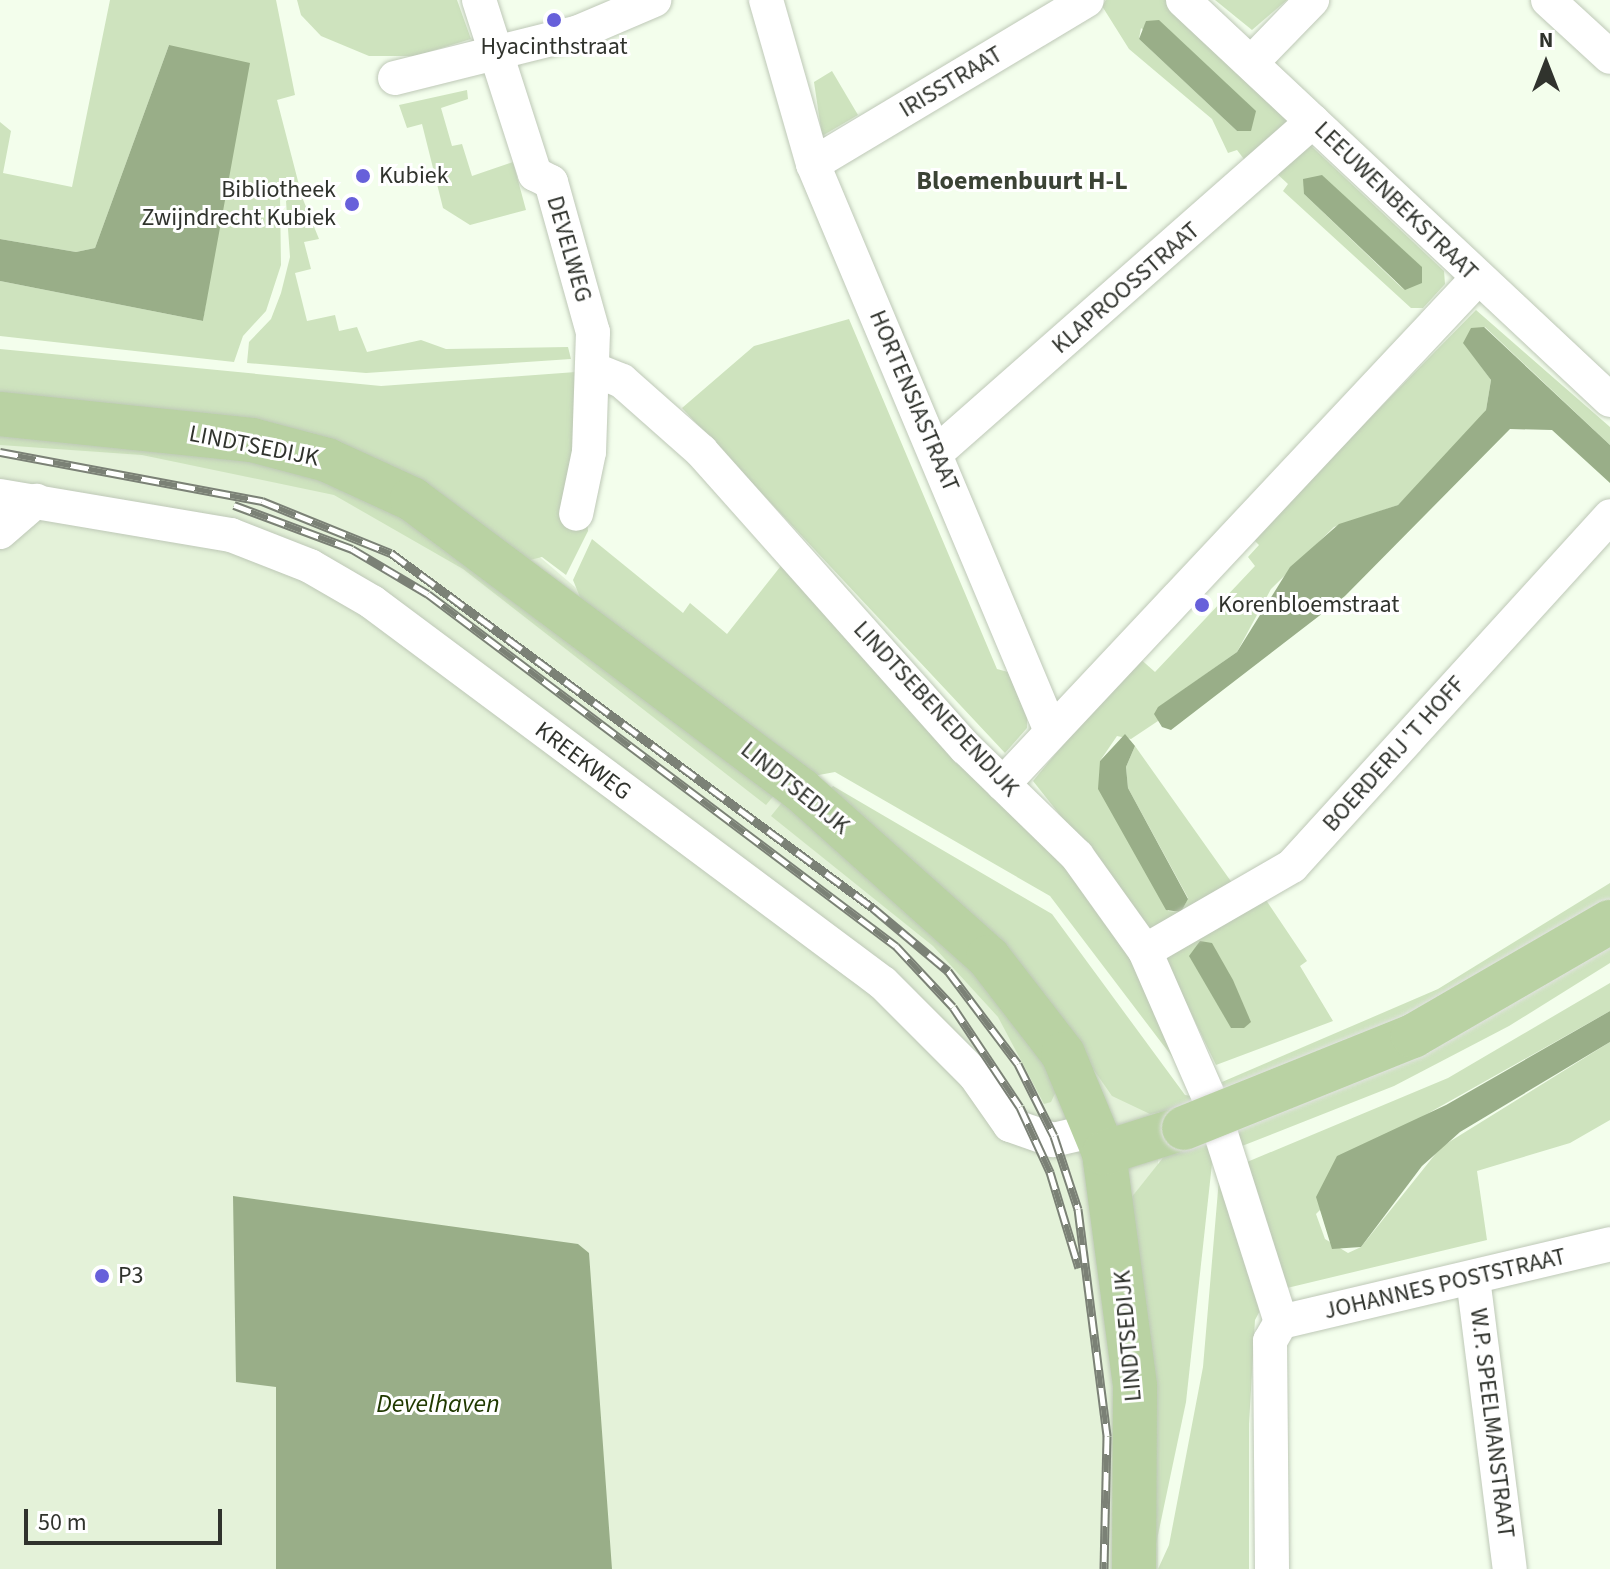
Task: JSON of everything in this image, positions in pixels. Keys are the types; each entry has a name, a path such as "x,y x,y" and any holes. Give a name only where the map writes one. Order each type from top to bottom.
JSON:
{"main road":[{"name":"LINDTSEDIJK","path":"0,414 287,448 384,484 440,516 801,790 943,913 1039,1016 1100,1141 1135,1386 1134,1569"},
{"path":"1100,1141 1205,1121 1413,1036 1610,922"}],"street":[{"name":"DEVELWEG","path":"479,0 535,174 551,182 593,332 595,370 576,514"},
{"path":"395,78 497,54 624,17 654,0"},
{"name":"HORTENSIASTRAAT","path":"766,0 813,164 1051,731"},
{"name":"IRISSTRAAT","path":"813,164 1087,0"},
{"name":"LEEUWENBEKSTRAAT","path":"1183,0 1476,280 1610,400"},
{"path":"1251,63 1312,0"},
{"path":"1548,0 1610,57"},
{"name":"KLAPROOSSTRAAT","path":"936,453 1313,121"},
{"path":"1003,784 1476,280"},
{"name":"LINDTSEBENEDENDIJK","path":"595,370 622,381 701,451 1003,784 1077,856 1145,951 1281,1322"},
{"name":"KREEKWEG","path":"0,496 231,535 310,566 372,602 883,983 975,1075 1010,1125 1053,1140 1100,1141"},
{"path":"0,532 36,501"},
{"name":"BOERDERIJ 'T HOFF","path":"1145,951 1292,866 1610,516"},
{"name":"JOHANNES POSTSTRAAT","path":"1281,1322 1610,1244"},
{"name":"W.P. SPEELMANSTRAAT","path":"1473,1278 1510,1569"},
{"path":"1272,1569 1270,1341 1281,1322"}],"shaded area":[{"path":"110,0 276,0 295,95 277,100 299,185 280,195 281,265 266,311 243,336 234,362 0,336 0,281 203,321 212,264 169,45 95,248 76,252 0,239 0,122 11,131 3,173 72,187"},
{"path":"297,0 457,0 471,39 415,56 369,56 321,36 301,15"},
{"path":"1106,0 1167,0 1287,121 1247,163 1237,150 1228,153 1212,119 1129,49 1102,6","holes":["1141,28 1250,129 1237,131 1139,39"]},
{"path":"1215,0 1287,0 1252,30"},
{"path":"832,71 858,115 822,136 814,82"},
{"path":"467,90 468,99 441,108 452,146 462,144 472,176 513,162 526,210 470,225 443,208 422,124 407,128 399,105"},
{"path":"1308,143 1444,271 1445,284 1423,308 1411,308 1283,191 1288,184 1274,171","holes":["1305,181 1404,290 1304,194"]},
{"path":"300,192 319,239 304,242 311,269 295,273 307,321 335,315 339,331 357,327 367,352 421,340 446,349 568,347 571,359 366,373 247,363 249,342 271,319 281,293 290,257 286,201"},
{"path":"1476,310 1610,427 1610,445 1485,327 1464,343 1491,380 1486,410 1469,432 1398,505 1334,527 1271,589 1237,652 1159,707 1158,721 1131,739 1117,736 1100,761 1168,911 1181,912 1188,898 1128,788 1126,767 1135,746 1235,887 1156,936 1033,781 1137,656 1155,672 1255,566 1248,557 1259,545 1252,538"},
{"path":"849,319 997,669 1008,672 1027,718 1027,728 1005,753 682,408 754,346"},
{"path":"0,349 381,386 576,372 588,531 566,575 542,557 530,560 441,498 0,399"},
{"path":"0,387 395,433 1158,1086 1158,1569 0,1569"},
{"path":"0,431 257,459 377,500 776,793 766,805 463,569 334,495 142,455 0,445"},
{"path":"592,539 683,613 690,603 727,634 784,562 1116,923 1186,1075 1050,896 835,772 808,777 582,602 573,580"},
{"path":"833,786 1052,914 1185,1095 1200,1097 1194,1106 1150,1114 1112,1096 1075,1043 827,792"},
{"path":"784,800 976,968 1059,1085 1051,1102 1044,1104 998,1017 933,946 771,816"},
{"path":"1610,883 1610,901 1467,990 1226,1096 1222,1082 1438,989"},
{"path":"1262,894 1307,961 1300,966 1333,1021 1216,1065 1162,953"},
{"path":"1610,942 1610,963 1509,1026 1394,1086 1242,1146 1236,1130 1457,1034"},
{"path":"1610,983 1610,1011 1402,1128 1316,1214 1325,1239 1348,1253 1361,1247 1441,1147 1610,1042 1610,1120 1570,1143 1477,1171 1487,1240 1287,1288 1247,1162 1448,1078"},
{"path":"1215,1136 1186,1402 1155,1549 1131,1198 1166,1154"},
{"path":"1220,1167 1263,1305 1255,1320 1249,1424 1249,1569 1158,1569 1169,1545 1203,1367"}],"water":[{"path":"1159,20 1256,111 1251,131 1237,131 1139,39 1146,21"},
{"path":"169,45 250,63 203,321 0,281 0,239 76,252 95,248"},
{"path":"1322,175 1422,267 1422,283 1405,290 1304,194 1303,179"},
{"path":"1484,327 1610,445 1610,483 1552,430 1510,429 1345,596 1171,730 1162,727 1154,714 1158,707 1237,652 1290,567 1339,524 1398,505 1486,410 1491,380 1463,343 1471,328"},
{"path":"1125,734 1135,746 1126,767 1128,788 1188,899 1181,912 1166,910 1098,789 1100,761"},
{"path":"1200,941 1212,943 1233,980 1251,1022 1244,1028 1231,1028 1189,956"},
{"path":"1610,1011 1610,1042 1460,1132 1422,1166 1361,1247 1332,1249 1316,1197 1337,1156 1446,1105"},
{"name":"Develhaven","path":"233,1196 578,1244 589,1253 612,1569 276,1569 276,1387 236,1382"}],"railway":[{"path":"0,452 262,501 391,553 873,908 948,971 1018,1064 1054,1136 1078,1209 1107,1436 1104,1569"},
{"path":"234,505 352,549 428,594 896,946 953,1007 1020,1107 1050,1172 1079,1268"}],"place":[{"name":"Hyacinthstraat","path":"554,20"},
{"name":"Kubiek","path":"363,176"},
{"name":"Bibliotheek Zwijndrecht Kubiek","path":"352,204"},
{"name":"Korenbloemstraat","path":"1202,605"},
{"name":"P3","path":"102,1276"}],"district":[{"name":"Bloemenbuurt H-L","path":"1022,181"}]}
